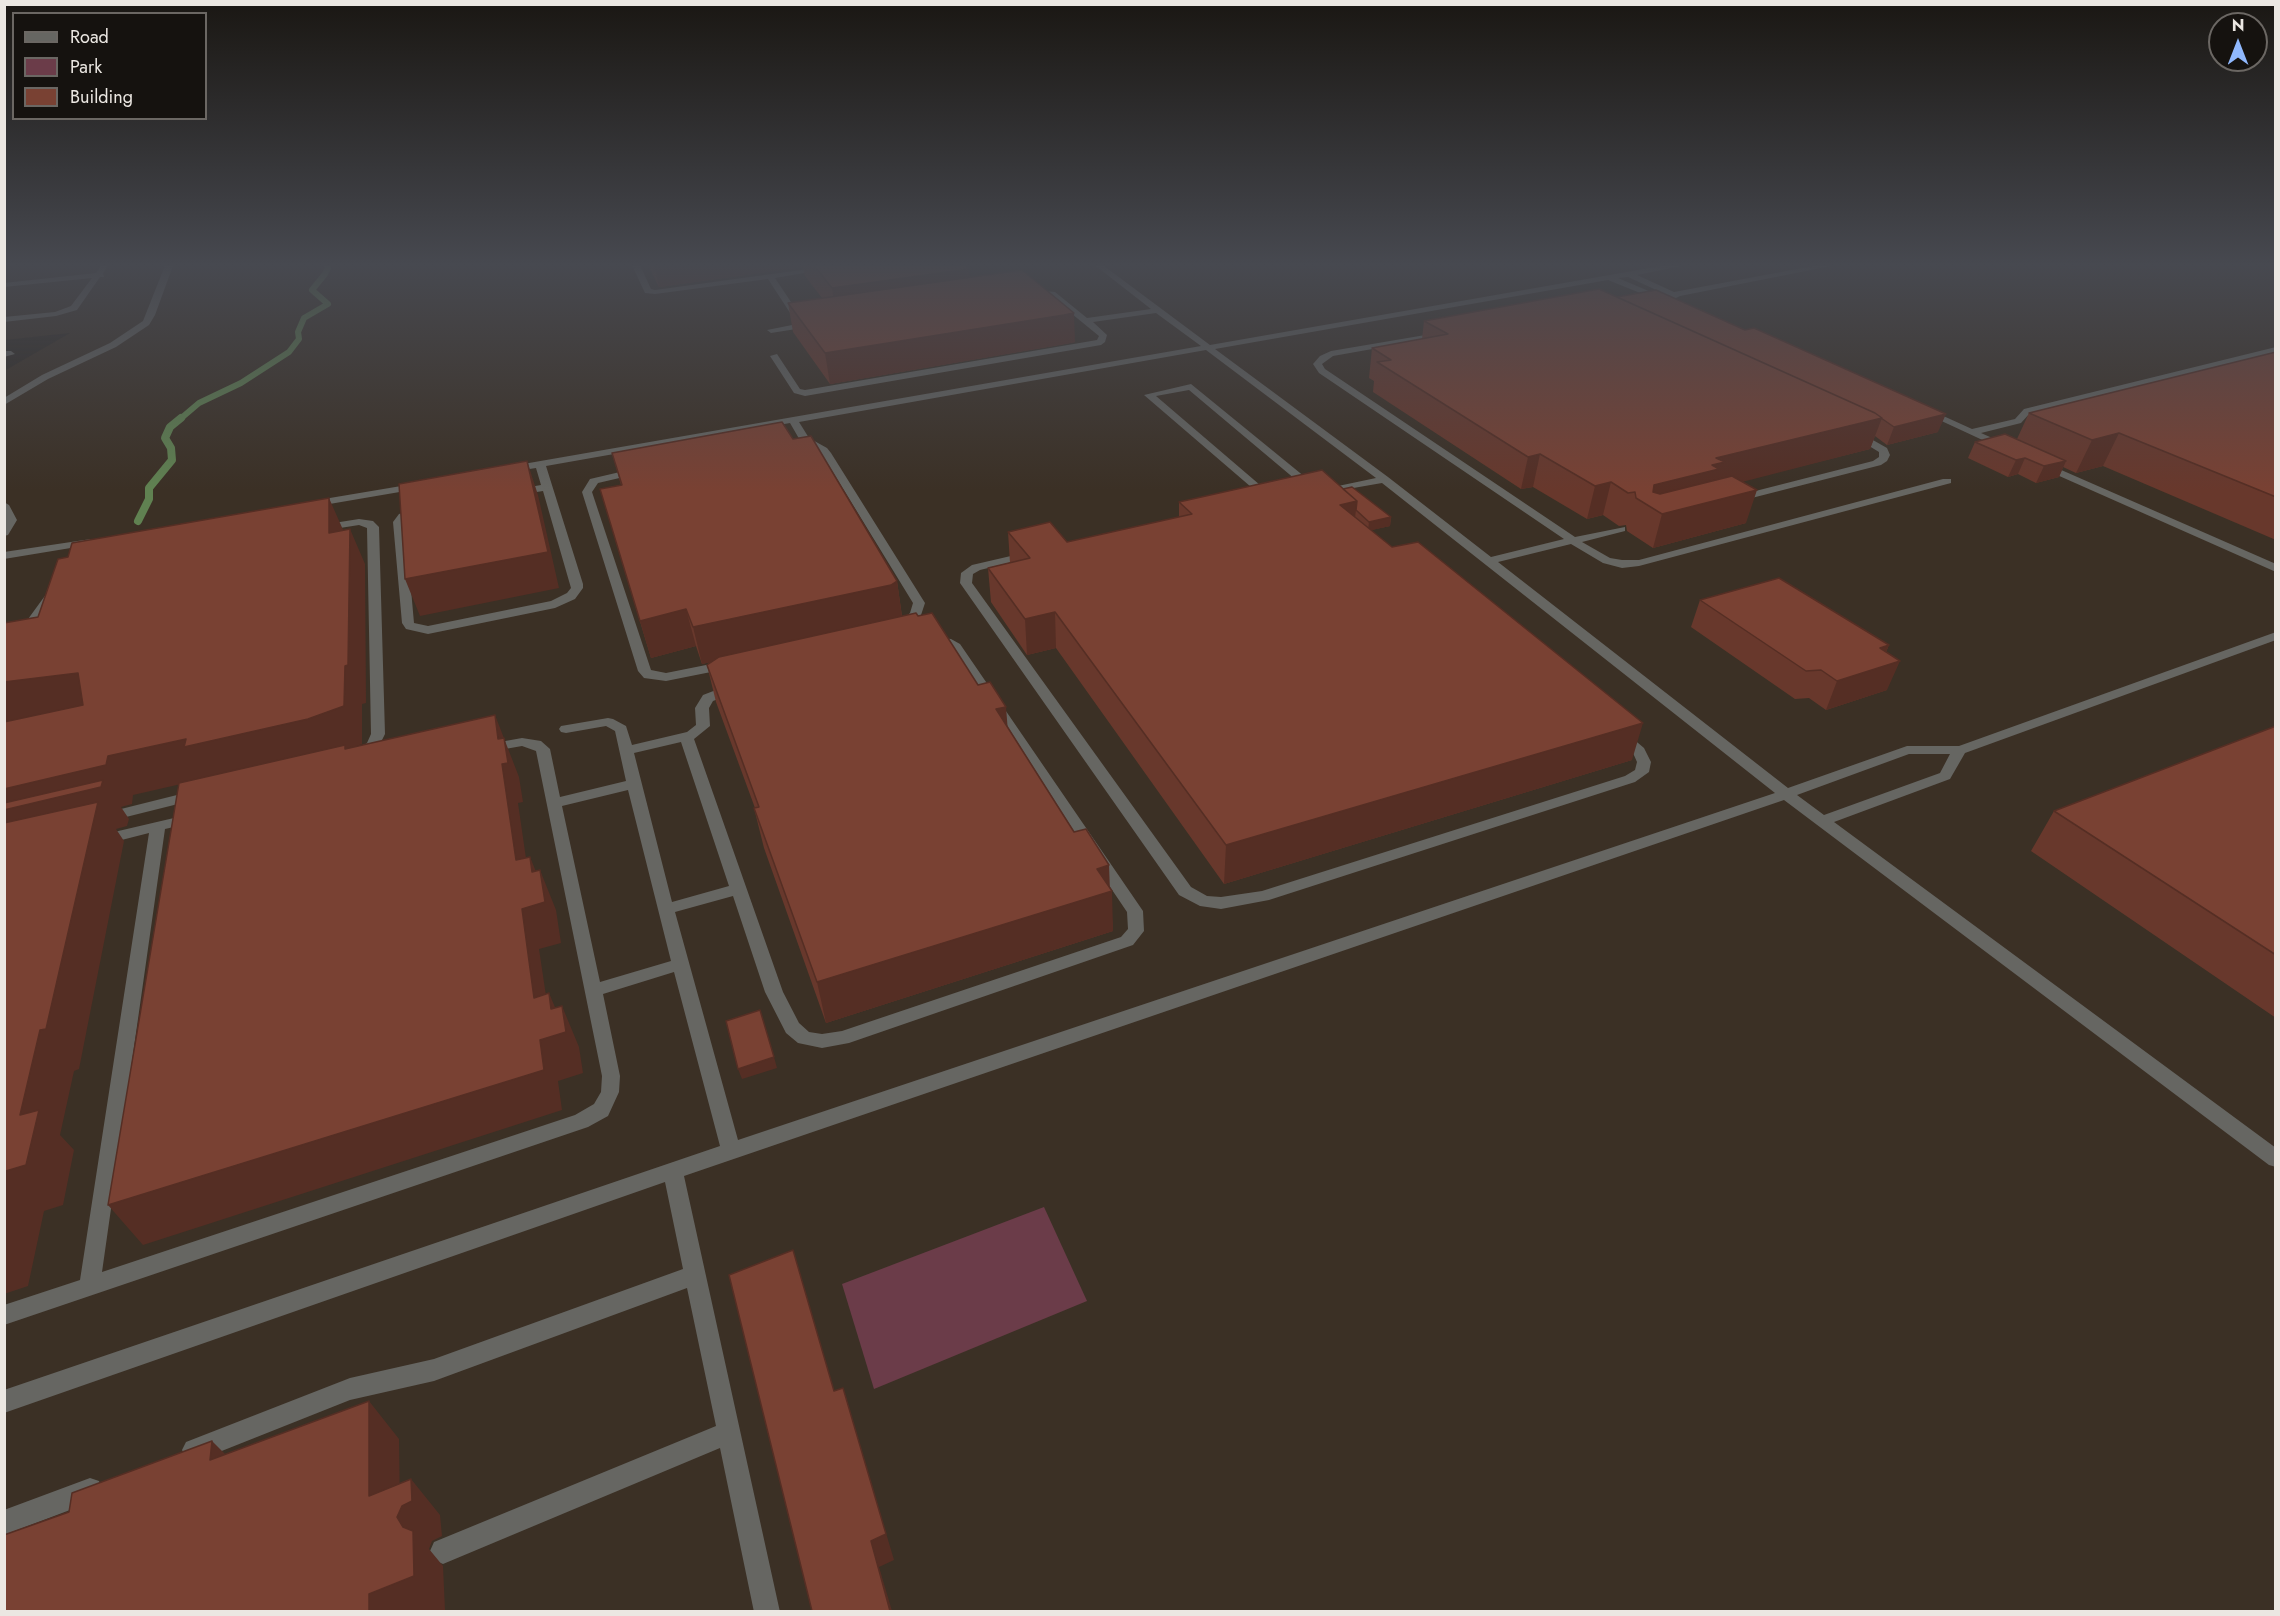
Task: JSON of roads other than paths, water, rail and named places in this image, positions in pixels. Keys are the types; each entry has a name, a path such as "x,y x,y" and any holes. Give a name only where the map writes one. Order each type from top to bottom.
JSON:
{"street":[{"path":"4,402 45,377 123,338"},
{"path":"774,356 797,391 809,392 1101,342 1102,338"},
{"path":"1195,338 1383,479 1786,794 2276,1159"},
{"path":"494,472 1263,338"},
{"path":"1416,338 1331,354 1319,360 1317,364 1322,371 1572,540 1607,561 1623,564 1640,562 1947,481"},
{"path":"1971,432 2018,421 2027,411 2276,350"},
{"path":"1282,495 1263,498 1149,395 1191,387 1312,495 1335,509"},
{"path":"1917,408 2015,452"},
{"path":"793,420 800,441 823,450 827,455 919,603 916,615 911,621 890,628"},
{"path":"1729,501 1876,463 1883,459 1882,450 1876,444 1848,430"},
{"path":"2037,462 2276,569"},
{"path":"430,508 407,514 399,522 408,623 414,628 421,630 440,628 563,601 575,593 577,584 540,464"},
{"path":"647,470 594,481 587,492 645,671 649,675 666,677 734,663"},
{"path":"1312,495 1383,479"},
{"path":"297,507 425,484"},
{"path":"501,495 548,487"},
{"path":"344,499 345,524"},
{"path":"4,505 11,519 4,533"},
{"path":"310,530 365,522 373,527 377,739 373,745 348,759"},
{"path":"1488,561 1621,529"},
{"path":"4,556 98,541"},
{"path":"1042,551 976,567 967,573 966,583 1185,891 1206,902 1221,903 1263,896 1630,779 1642,772 1644,762 1639,751 1605,723"},
{"path":"4,662 10,646 63,584"},
{"path":"4,1402 731,1151 1786,794 1907,750 1960,750 2276,636"},
{"path":"686,737 782,1011 798,1035 813,1040 831,1041 843,1038 1118,945 1133,936 1137,924 1135,911 955,647 942,641 916,645"},
{"path":"627,750 686,737 703,726 702,708 708,698 722,690 745,685"},
{"path":"566,729 590,723 612,723 621,729 666,909 731,1151"},
{"path":"4,1315 592,1116 601,1110 607,1101 612,1083 543,749 536,744 522,742 506,743 472,752"},
{"path":"1823,822 1945,776 1960,750"},
{"path":"553,804 634,784"},
{"path":"95,820 208,793"},
{"path":"81,844 205,815"},
{"path":"89,1288 159,826"},
{"path":"666,909 738,889"},
{"path":"592,991 681,964"},
{"path":"673,1172 766,1611"},
{"path":"172,1458 350,1389 434,1370 694,1275"},
{"path":"443,1551 728,1433"},
{"path":"4,1523 105,1484"}],"waterway":[{"path":"179,420 199,403 241,383 289,352 299,338"},
{"path":"138,521 149,499 149,488 172,460 171,448 165,438 170,427 181,418"}]}
